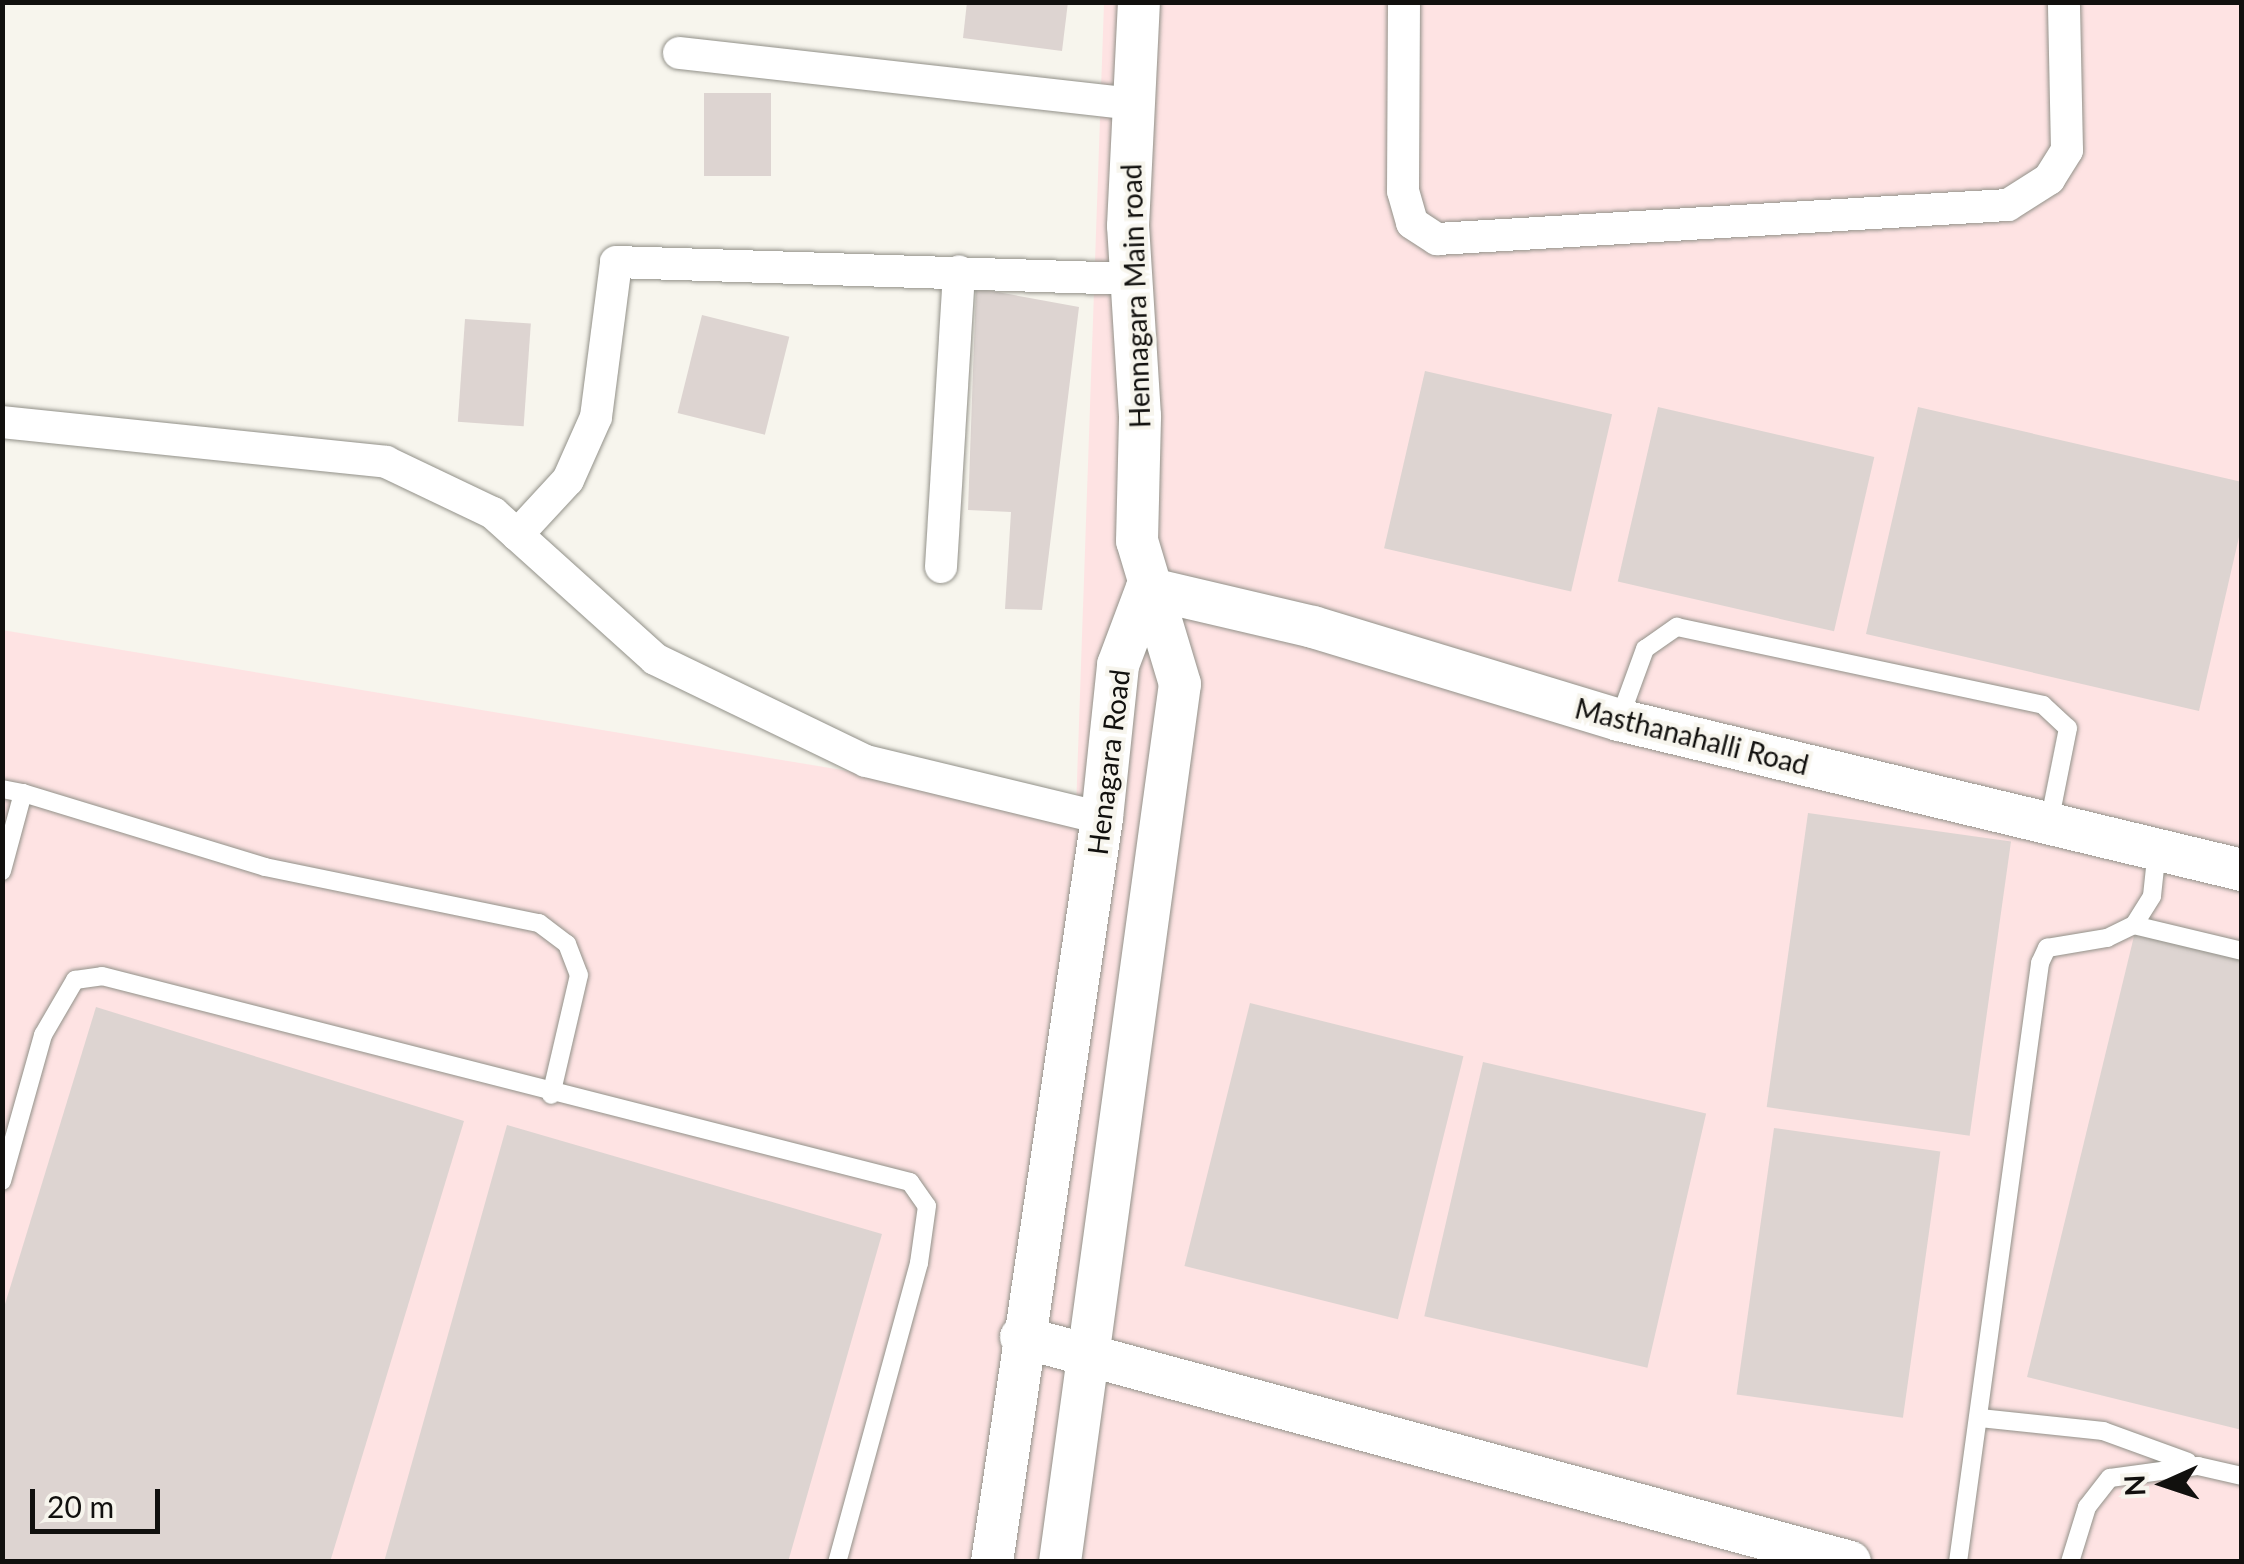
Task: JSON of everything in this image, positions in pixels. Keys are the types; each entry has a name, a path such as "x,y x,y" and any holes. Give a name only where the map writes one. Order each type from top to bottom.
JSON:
{"street":[{"name":"Hennagara Main road","path":"1139,2 1131,279 1140,416 1137,541 1147,588"},
{"path":"1404,2 1403,192 1412,223 1436,239 2008,206 2049,179 2067,150 2064,2"},
{"path":"678,53 1134,104"},
{"path":"516,535 568,480 596,417 616,262 1131,279"},
{"path":"941,567 959,272"},
{"path":"2,422 386,462 493,514 654,659 866,761 1102,818"},
{"name":"Masthanahalli Road","path":"1147,588 1312,627 1619,720 2242,870"},
{"name":"Henagara Road","path":"992,1562 1021,1337 1102,818 1118,665 1147,588"},
{"name":"Henagara Road","path":"1060,1562 1180,684 1147,588"},
{"path":"1021,1337 1850,1562"}],"lane":[{"path":"1619,720 1644,649 1677,628 2044,705 2068,728 2049,823"},
{"path":"2,789 264,867 539,923 567,944 579,975 551,1095"},
{"path":"2,871 24,793"},
{"path":"1958,1562 2040,963 2047,948 2107,938 2134,926 2152,896 2157,849"},
{"path":"2134,926 2242,951"},
{"path":"2,1181 43,1035 75,980 102,976 551,1095 910,1182 927,1206 919,1263 837,1562"},
{"path":"1980,1418 2103,1431 2198,1466 2242,1476"},
{"path":"2070,1562 2087,1507 2110,1478 2141,1468 2198,1466"}],"shaded area":[{"path":"1104,3 2241,3 2241,1561 3,1561 2,630 1076,809"}],"building":[{"path":"967,2 1068,2 1062,51 963,38"},
{"path":"704,93 771,93 771,176 704,176"},
{"path":"976,288 1079,307 1042,610 1005,609 1011,512 968,510"},
{"path":"702,315 789,337 765,435 678,413"},
{"path":"465,319 531,324 524,426 458,422"},
{"path":"1425,371 1612,414 1571,592 1384,548"},
{"path":"1658,407 1874,457 1834,631 1618,581"},
{"path":"1918,407 2242,482 2242,524 2199,711 1866,634"},
{"path":"1808,813 2011,842 1970,1136 1767,1107"},
{"path":"2135,932 2242,959 2242,1430 2027,1377"},
{"path":"1250,1003 1463,1056 1398,1319 1184,1266"},
{"path":"96,1007 464,1121 330,1562 2,1562 2,1314"},
{"path":"1483,1062 1706,1114 1647,1368 1424,1316"},
{"path":"507,1125 882,1234 788,1562 384,1562"},
{"path":"1774,1128 1940,1151 1903,1418 1737,1394"}]}
